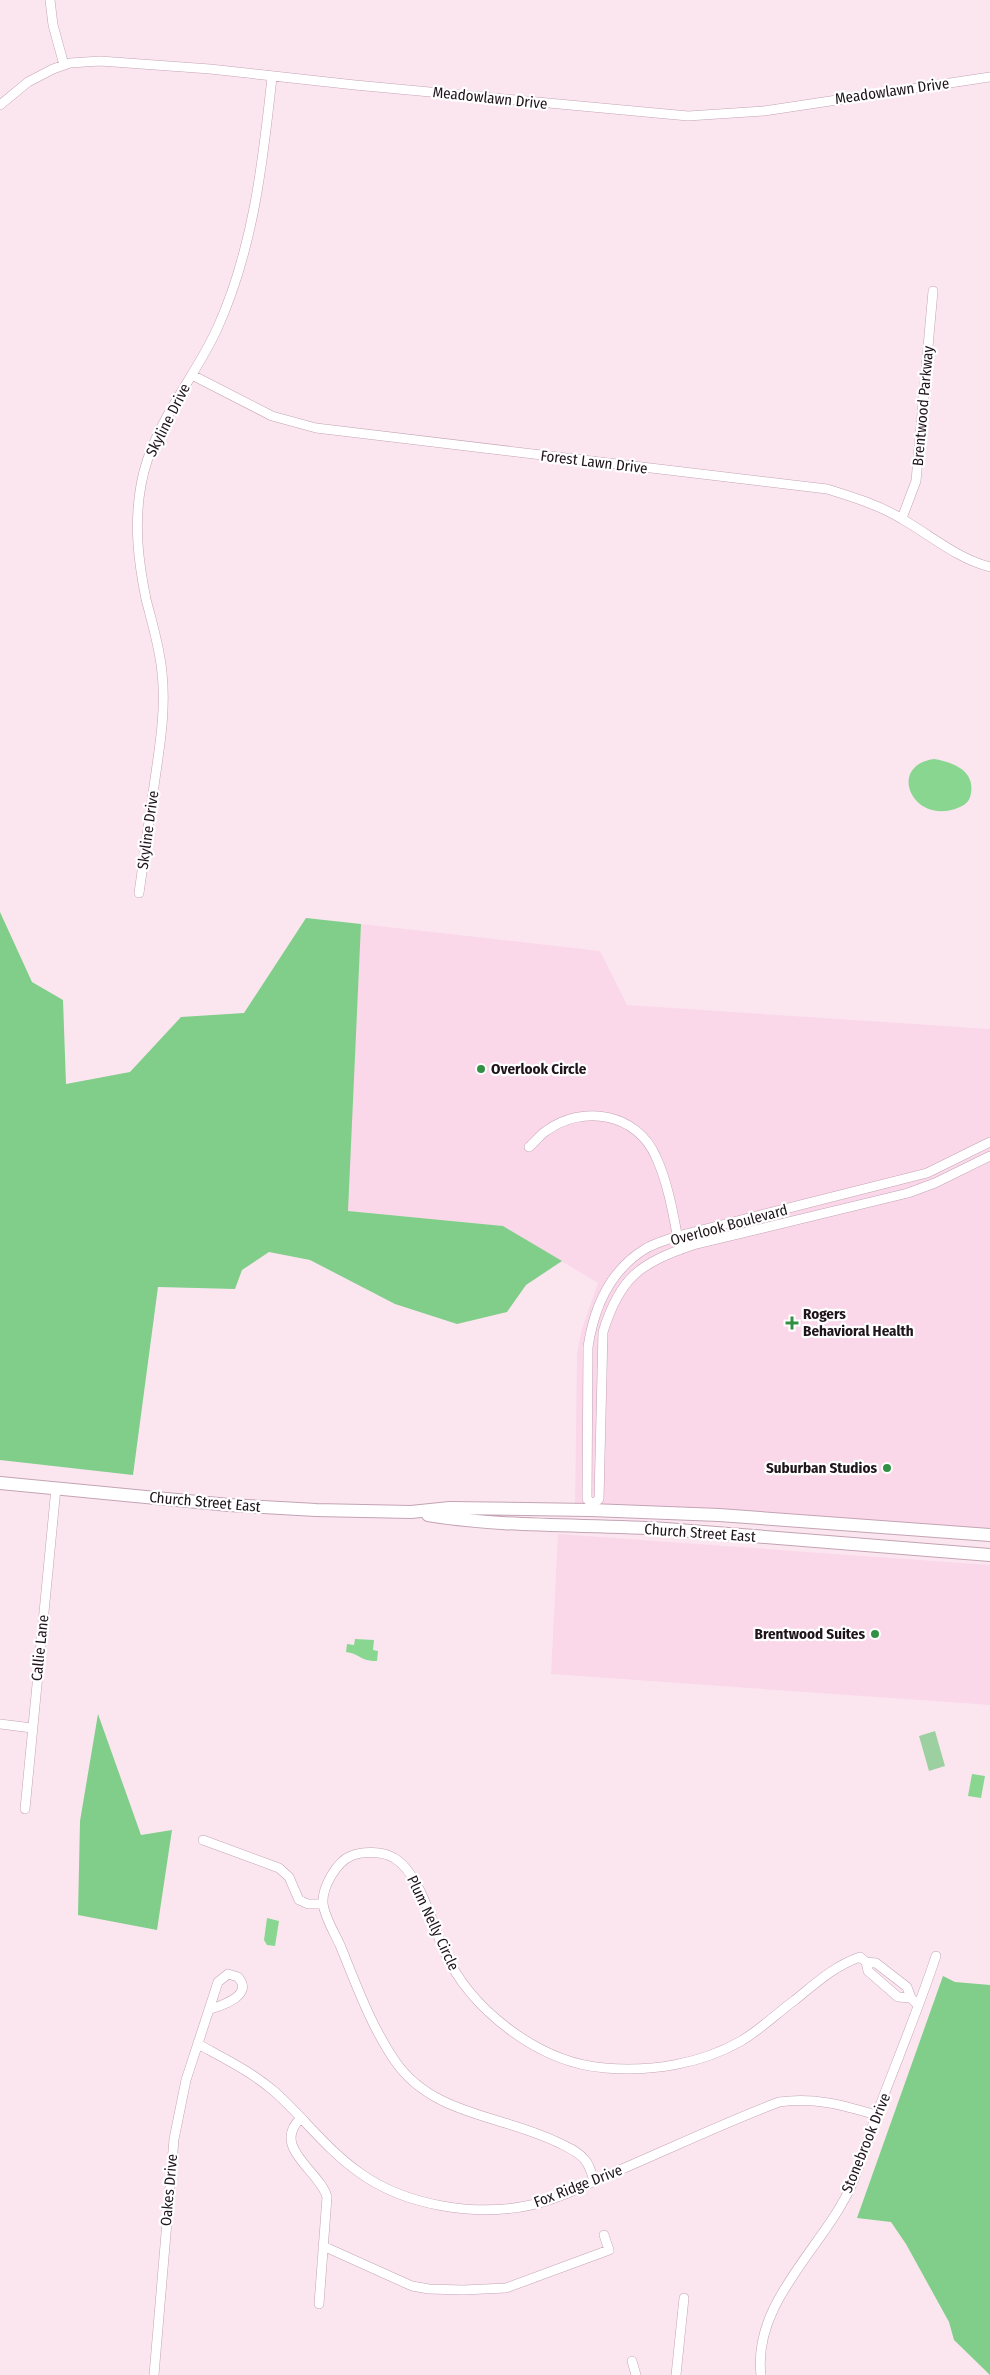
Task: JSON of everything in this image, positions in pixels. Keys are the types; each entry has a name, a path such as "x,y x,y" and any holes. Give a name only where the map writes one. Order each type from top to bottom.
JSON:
{"main road":[{"name":"Church Street East","path":"0,1483 229,1505 360,1512 411,1512 450,1508 592,1507 990,1535"},
{"name":"Church Street East","path":"411,1512 452,1519 665,1529 990,1555"}],"street":[{"path":"50,0 53,25 64,65"},
{"name":"Meadowlawn Drive","path":"0,105 28,82 64,65 112,61 627,112 695,116 756,112 990,77"},
{"name":"Skyline Drive","path":"139,893 160,741 163,699 162,672 156,637 139,566 137,506 141,481 157,436 216,331 238,270 263,167 272,77"},
{"name":"Brentwood Parkway","path":"902,518 916,481 933,291"},
{"name":"Forest Lawn Drive","path":"192,374 272,416 316,428 810,487 861,499 902,518 953,552 990,567"},
{"path":"530,1147 545,1131 578,1116 587,1114 605,1116 625,1123 642,1135 656,1156 678,1236 680,1250"},
{"name":"Overlook Boulevard","path":"990,1142 927,1173 678,1236 646,1249 623,1266 601,1297 592,1324 587,1361 587,1499 592,1507 599,1499 603,1332 610,1309 622,1288 638,1271 659,1257 680,1250 908,1193 935,1183 990,1156"},
{"name":"Callie Lane","path":"25,1808 56,1488"},
{"path":"0,1724 32,1728"},
{"path":"203,1840 279,1868 289,1877 299,1900 308,1904 323,1904 368,2013 394,2060 407,2076 424,2091 442,2102 536,2132 569,2148 578,2153 588,2164 594,2181"},
{"name":"Plum Nelly Circle","path":"323,1904 334,1874 349,1857 373,1853 396,1858 411,1875 454,1969 466,1987 485,2007 533,2045 572,2061 603,2068 653,2068 691,2060 715,2052 742,2040 842,1963 860,1957 866,1962 868,1971 898,1997 914,2001"},
{"name":"Stonebrook Drive","path":"761,2375 760,2362 768,2324 782,2290 822,2237 852,2185 914,2001 936,1956"},
{"name":"Oakes Drive","path":"154,2375 174,2139 186,2080 210,2009"},
{"name":"Fox Ridge Drive","path":"198,2044 259,2079 301,2118 332,2151 362,2174 397,2192 435,2203 470,2209 508,2209 553,2198 779,2102 804,2100 833,2102 876,2115"},
{"path":"301,2118 293,2128 292,2144 299,2159 327,2194 319,2304"},
{"path":"323,2246 417,2288 497,2290 609,2250 604,2235"},
{"path":"676,2375 684,2298"},
{"path":"632,2361 636,2375"}],"shaded area":[{"path":"934,759 955,765 966,773 971,785 971,793 965,805 944,811 930,809 919,803 911,794 909,783 911,772 919,764"},
{"path":"0,912 32,982 63,1000 66,1084 130,1072 181,1017 244,1013 306,918 361,924 348,1211 503,1226 562,1261 526,1285 507,1312 457,1324 395,1304 310,1260 269,1252 242,1270 235,1289 158,1287 133,1475 0,1460"},
{"path":"361,924 600,951 627,1005 990,1029 990,1528 575,1506 577,1353 582,1329 598,1283 503,1226 347,1211"},
{"path":"558,1534 990,1565 990,1705 551,1674"},
{"path":"355,1639 374,1640 373,1650 378,1651 377,1661 367,1660 346,1652 347,1644 354,1645"},
{"path":"98,1714 141,1835 172,1830 157,1930 78,1915 80,1821"},
{"path":"935,1731 945,1766 929,1771 919,1736"},
{"path":"972,1774 985,1776 981,1798 968,1796"},
{"path":"267,1918 279,1921 275,1946 267,1945 264,1940"},
{"path":"943,1976 955,1982 990,1985 990,2375 954,2340 949,2322 906,2244 891,2222 857,2218"}],"place":[{"name":"Overlook Circle","path":"481,1069"},
{"name":"Rogers Behavioral Health","path":"792,1323"},
{"name":"Suburban Studios","path":"887,1468"},
{"name":"Brentwood Suites","path":"875,1634"}]}
